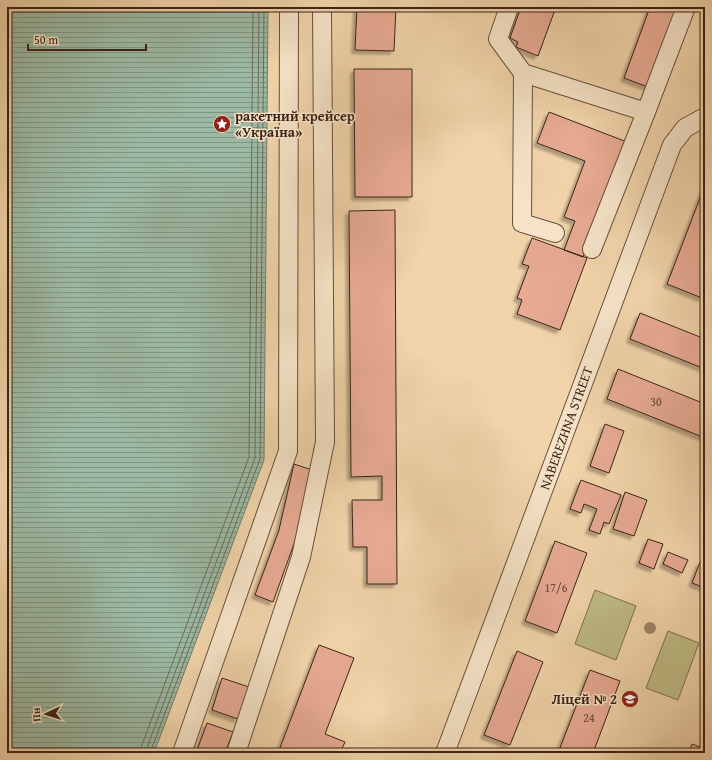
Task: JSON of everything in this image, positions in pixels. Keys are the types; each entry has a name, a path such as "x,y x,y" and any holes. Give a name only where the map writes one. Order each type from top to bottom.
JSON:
{"street":[{"path":"182,753 288,451 289,7"},
{"path":"236,753 301,556 325,442 322,7"},
{"path":"509,7 498,39 523,73 646,112"},
{"path":"592,249 686,7"},
{"path":"523,73 522,223 555,233"},
{"name":"NABEREZHNA STREET","path":"445,753 672,145 685,128 705,117"}],"shaded area":[{"path":"595,590 636,606 616,660 575,644"},
{"path":"668,631 699,643 678,700 646,688"}],"water":[{"path":"7,7 268,7 264,460 154,753 7,753"}],"building":[{"path":"357,7 396,7 394,51 355,50"},
{"path":"521,7 556,7 538,56 516,47 518,42 510,38"},
{"path":"650,7 678,7 648,87 624,78"},
{"path":"354,69 412,69 412,197 355,197"},
{"path":"549,112 627,142 583,257 564,250 575,221 564,217 585,161 537,143"},
{"path":"705,185 705,290 702,298 667,284"},
{"path":"395,210 397,584 367,584 367,547 353,547 352,500 382,500 382,476 351,477 349,211"},
{"path":"532,238 587,258 560,330 517,314 522,300 517,298 529,266 522,264"},
{"path":"640,313 705,339 705,369 630,339"},
{"path":"618,369 705,404 705,438 607,399"},
{"path":"605,424 624,431 609,473 590,466"},
{"path":"294,464 312,470 295,541 273,602 255,595 279,530"},
{"path":"581,480 621,495 609,524 604,522 600,534 589,530 597,509 584,504 581,513 570,509"},
{"path":"625,492 647,500 634,536 613,529"},
{"path":"648,539 663,544 654,569 639,563"},
{"path":"555,541 587,553 557,633 525,621"},
{"path":"668,552 688,560 682,573 663,564"},
{"path":"700,562 705,564 705,588 692,583"},
{"path":"319,645 354,658 325,734 345,742 340,753 278,753"},
{"path":"517,651 543,662 510,745 484,735"},
{"path":"590,670 620,681 593,753 558,753"},
{"path":"222,678 249,687 238,719 212,710"},
{"path":"207,723 233,732 225,753 196,753"},
{"path":"692,744 705,749 705,753 688,753"}],"place":[{"name":"ракетний крейсер «Україна»","path":"222,124"},
{"name":"Ліцей № 2","path":"630,699"}]}
